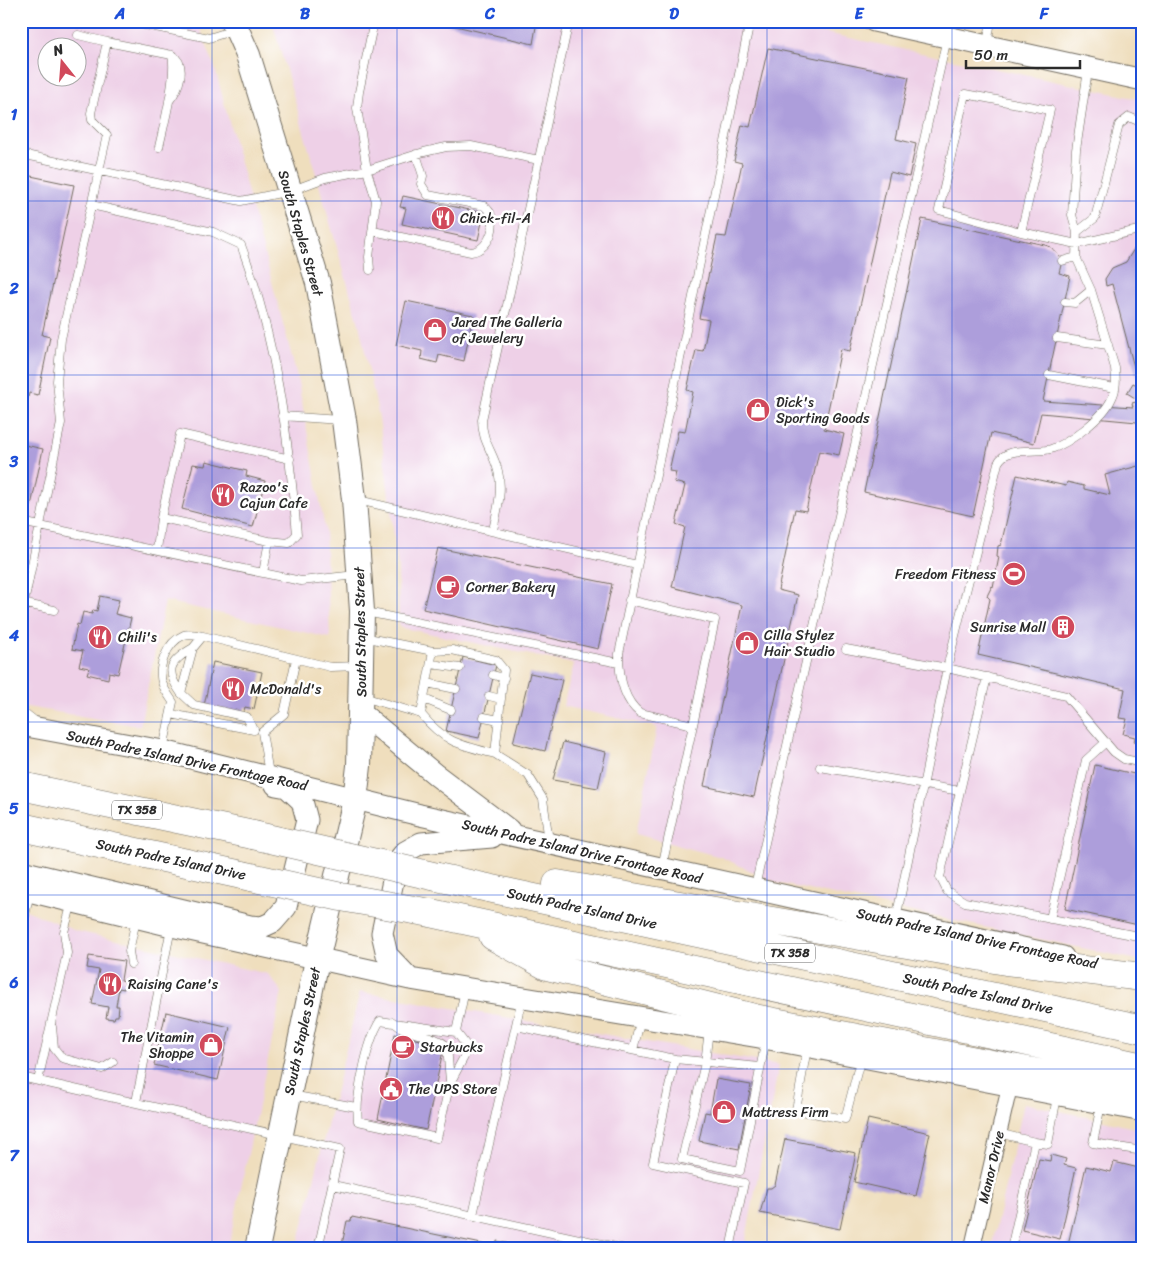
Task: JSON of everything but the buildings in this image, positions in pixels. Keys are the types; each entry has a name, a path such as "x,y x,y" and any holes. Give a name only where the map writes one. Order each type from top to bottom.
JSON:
{"highway":[{"name":"South Padre Island Drive","path":"21,786 1143,1029"},
{"name":"South Padre Island Drive","path":"21,827 341,897 431,914 1143,1067"},
{"path":"437,876 491,873 1006,961 1143,976"},
{"path":"470,923 547,966 759,1018 1143,1095"}],"main road":[{"path":"877,22 943,34 987,46 1143,80"},
{"name":"South Staples Street","path":"235,25 248,55 318,283 344,420 354,499 361,574 362,611 359,766 355,800 317,960 257,1249"},
{"path":"361,704 436,775 518,835"},
{"name":"South Padre Island Drive Frontage Road","path":"21,725 163,751 355,800 1143,976"},
{"path":"21,871 250,926 262,926 273,922 286,907 308,820 302,801 287,788 173,762 163,751"},
{"path":"410,979 386,954 382,934 396,862 405,852 422,843 518,835"},
{"path":"26,890 317,960 410,979 766,1038 1143,1111"}],"street":[{"name":"Manor Drive","path":"973,1246 1010,1085"}],"lane":[{"path":"126,21 209,38 235,25"},
{"path":"370,270 369,257 376,201 367,170 358,108 359,92 374,21"},
{"path":"493,530 500,502 499,472 484,442 482,420 569,21"},
{"path":"693,725 640,713 635,709 625,693 619,663 636,565 750,21"},
{"path":"987,46 991,21"},
{"path":"755,889 943,34"},
{"path":"78,36 172,55 174,62 169,101 159,146"},
{"path":"21,618 60,423 56,381 61,339 107,135 92,120 91,112 108,42"},
{"path":"896,920 947,668 1001,457 1010,452 1050,450 1064,443 1094,421 1112,398 1115,368 1091,290 1076,257 1077,232 1072,215 1076,150 1089,68"},
{"path":"1021,232 1050,110 965,94 939,210 1021,232 1077,244 1143,229"},
{"path":"1077,232 1095,218 1119,126 1129,117 1143,123"},
{"path":"21,154 241,201 290,191 325,178 367,170 416,154 446,147 471,146 539,160"},
{"path":"372,231 471,252 482,250 486,245 493,219 489,210 484,206 428,196 421,184 423,176 416,154"},
{"path":"91,205 213,232 241,246 255,283 278,371 282,416 290,459 297,534 289,544 161,518"},
{"path":"1062,261 1076,257"},
{"path":"1065,302 1075,303 1091,290"},
{"path":"1057,338 1108,345"},
{"path":"1049,375 1114,388"},
{"path":"282,416 344,420"},
{"path":"157,550 161,518 180,434 290,459"},
{"path":"354,499 636,565"},
{"path":"21,522 301,581 361,574"},
{"path":"263,572 269,541"},
{"path":"629,600 715,620 662,869"},
{"path":"23,604 54,610"},
{"path":"362,611 619,663"},
{"path":"163,751 173,702 162,684 161,673 166,652 172,643 185,634 203,636 330,667 361,666"},
{"path":"203,636 193,648 179,656 172,664 171,672 174,683 181,693 194,705 247,717 253,730"},
{"path":"362,636 433,651 452,650 496,660 502,664 504,678 495,754"},
{"path":"181,693 193,648"},
{"path":"846,649 947,668 1066,696 1106,742 1124,759 1143,763"},
{"path":"421,714 433,651"},
{"path":"262,732 284,714 296,659"},
{"path":"431,664 460,668"},
{"path":"493,675 504,678"},
{"path":"987,677 940,877 947,891 965,902 1143,936"},
{"path":"427,683 456,689"},
{"path":"489,696 501,699"},
{"path":"424,699 451,710"},
{"path":"361,704 421,714 436,732 454,743 495,754 528,775 543,799 550,843"},
{"path":"21,710 44,728"},
{"path":"170,714 262,732"},
{"path":"484,717 499,720"},
{"path":"262,732 270,777"},
{"path":"1050,919 1086,760 1106,742"},
{"path":"820,767 960,791"},
{"path":"21,934 26,890"},
{"path":"38,1081 66,953 64,932 72,902"},
{"path":"131,964 129,951 136,918"},
{"path":"136,1102 172,926"},
{"path":"456,1032 465,988"},
{"path":"473,1216 522,998"},
{"path":"633,1050 641,1017"},
{"path":"52,1020 54,1048 62,1058 102,1068 113,1062"},
{"path":"380,1021 391,1021 456,1032 466,1045 464,1058 450,1083 437,1138 358,1121 356,1107 373,1032 380,1021"},
{"path":"391,1021 403,1031 440,1040 447,1046 450,1083"},
{"path":"516,1026 676,1059 760,1067"},
{"path":"709,1028 705,1063 682,1160 740,1170 766,1038"},
{"path":"808,1046 796,1110 844,1119 861,1056"},
{"path":"676,1059 653,1164 744,1184 730,1249"},
{"path":"21,1077 281,1134 340,1149 318,1249"},
{"path":"289,1095 356,1107"},
{"path":"998,1133 1048,1144 1057,1095"},
{"path":"1101,1103 1093,1143 1143,1152"},
{"path":"1011,1249 1035,1142"},
{"path":"333,1185 625,1249"},
{"path":"973,1246 1000,1249"}],"shaded area":[{"path":"21,21 197,21 214,65 297,376 325,529 330,638 165,601 140,726 21,706"},
{"path":"272,21 769,21 1143,100 1143,961 777,883 721,857 636,834 657,727 563,706 574,664 399,627 398,567 379,417 359,324"},
{"path":"21,908 76,931 268,974 282,992 228,1249 21,1249"},
{"path":"360,992 779,1065 744,1249 297,1249"},
{"path":"1024,1103 1143,1130 1143,1249 991,1249"}],"place":[{"name":"Chick-fil-A","path":"443,218"},
{"name":"Jared The Galleria of Jewelery","path":"435,330"},
{"name":"Dick's Sporting Goods","path":"758,410"},
{"name":"Razoo's Cajun Cafe","path":"223,495"},
{"name":"Freedom Fitness","path":"1014,574"},
{"name":"Corner Bakery","path":"448,587"},
{"name":"Sunrise Mall","path":"1063,627"},
{"name":"Chili's","path":"100,637"},
{"name":"Cilla Stylez Hair Studio","path":"747,643"},
{"name":"McDonald's","path":"233,689"},
{"name":"Raising Cane's","path":"110,984"},
{"name":"The Vitamin Shoppe","path":"211,1045"},
{"name":"Starbucks","path":"403,1047"},
{"name":"The UPS Store","path":"391,1089"},
{"name":"Mattress Firm","path":"724,1112"}]}
